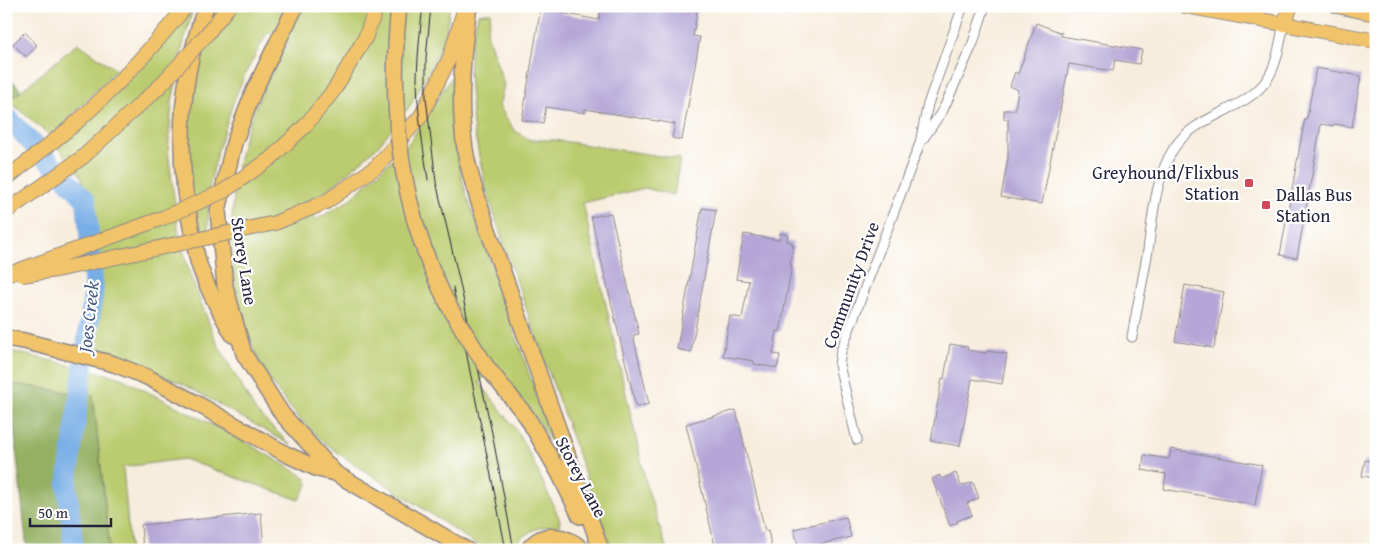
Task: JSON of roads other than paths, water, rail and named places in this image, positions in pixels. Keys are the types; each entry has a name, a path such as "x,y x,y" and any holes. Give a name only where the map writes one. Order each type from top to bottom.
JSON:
{"highway":[{"path":"206,6 187,70 181,141 187,207 200,268 212,298 244,354"},
{"name":"Storey Lane","path":"296,6 253,93 234,142 218,212 226,286 244,354 282,414 335,472 466,550"},
{"name":"Storey Lane","path":"399,6 395,50 396,123 404,182 423,247 440,288 461,328 486,366 527,417 600,550"},
{"path":"465,9 461,100 465,148 471,177 600,550"},
{"path":"6,338 114,364 147,377 286,454 318,469 335,472"},
{"path":"528,550 534,542 540,539 562,536 576,543 582,550"}],"main road":[{"path":"6,179 78,120 136,64 186,6"},
{"path":"6,211 82,157 159,87 207,34 229,6"},
{"path":"6,276 163,218 224,191 270,159 305,126 334,90 365,38 377,6"},
{"path":"1185,6 1376,41"},
{"path":"1284,24 1291,6"},
{"path":"1337,6 1376,14"},
{"path":"6,276 56,270 275,224 326,202 376,167 421,116 450,57 465,9"}],"street":[{"name":"Community Drive","path":"857,440 839,365 841,351 920,143 928,104 963,6"},
{"name":"Community Drive","path":"920,143 943,110 973,43 985,6"},
{"path":"1132,337 1157,191 1168,159 1175,146 1197,124 1240,103 1261,88 1275,64 1284,24"}],"waterway":[{"name":"Joes Creek","path":"6,116 86,200 94,289 67,485 74,550"}],"tram line":[{"path":"423,6 417,89 428,180"},
{"path":"431,6 426,58 426,98 436,182 492,433 514,550"},
{"path":"453,287 506,550"}],"place":[{"name":"Greyhound/Flixbus Station","path":"1249,183"},
{"name":"Dallas Bus Station","path":"1266,205"}]}
